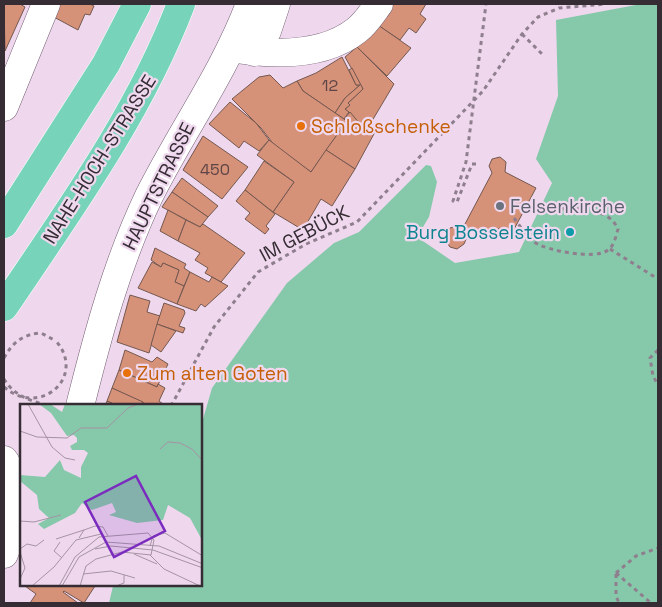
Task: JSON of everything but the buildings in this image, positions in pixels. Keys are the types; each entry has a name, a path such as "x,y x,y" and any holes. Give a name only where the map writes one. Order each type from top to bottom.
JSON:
{"main road":[{"path":"4,224 106,64 137,4"},
{"name":"NAHE-HOCH-STRASSE","path":"4,307 66,216 129,114 156,64 181,4"}],"street":[{"path":"4,107 46,4"},
{"path":"250,4 243,50 293,52 338,42 357,30 368,20 379,4"},
{"name":"HAUPTSTRASSE","path":"81,404 101,323 132,233 176,144 243,50 267,32 276,4"},
{"path":"4,554 11,526 12,494 9,462"}],"path":[{"path":"476,164 472,164 457,202 453,201 466,162 486,4"},
{"name":"IM GEBÜCK","path":"172,404 214,327 258,272 306,244 357,222 483,91 522,34 538,17 559,8 606,4"},
{"path":"522,34 544,56"},
{"path":"514,218 535,242 560,250 597,256 610,249 618,229 615,221 598,211 538,209"},
{"path":"610,249 658,279"},
{"path":"4,358 14,343 24,336 41,333 56,341 62,348 67,365 61,382 50,394 30,399 16,395 4,387"},
{"path":"658,350 650,358 658,386"},
{"path":"4,379 8,387 17,394 42,404"},
{"path":"619,603 616,596 616,573 636,556 658,548"},
{"path":"616,573 651,603"}],"green space":[{"path":"641,4 658,4 658,603 109,603 113,587 202,587 202,423 212,388 287,283 334,243 359,232 426,165 431,166 437,182 429,217 417,237 455,263 519,252 552,183 536,159 558,96 556,20"}],"place":[{"name":"Schloßschenke","path":"301,126"},
{"name":"Felsenkirche","path":"500,206"},
{"name":"Burg Bosselstein","path":"570,232"},
{"name":"Zum alten Goten","path":"127,373"}]}
